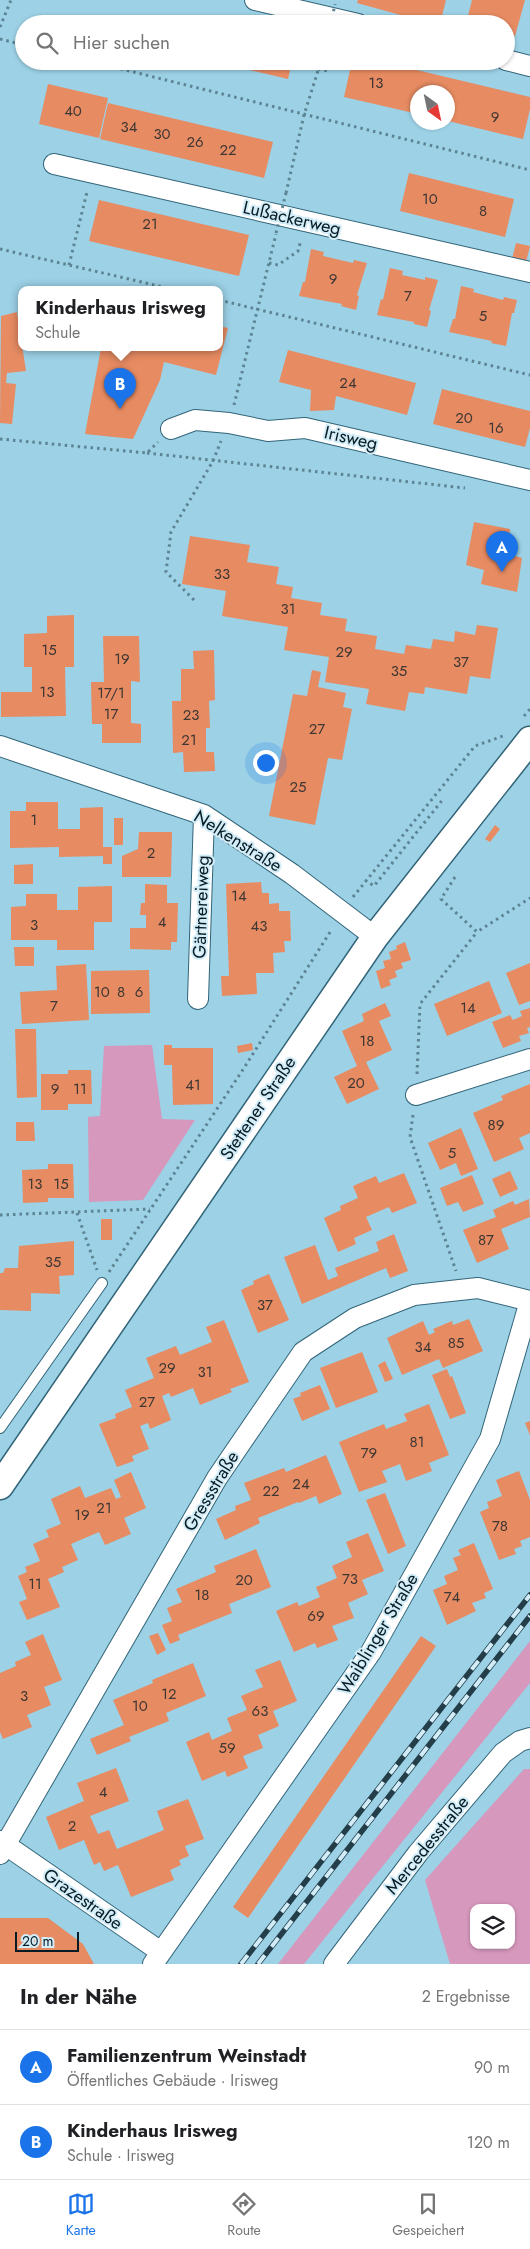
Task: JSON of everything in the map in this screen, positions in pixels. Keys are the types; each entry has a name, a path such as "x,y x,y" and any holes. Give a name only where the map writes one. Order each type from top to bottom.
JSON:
{"street":[{"path":"255,0 319,15"},
{"path":"515,62 530,66"},
{"name":"Lußackerweg","path":"54,164 530,272"},
{"name":"Irisweg","path":"171,429 195,420 229,423 268,431 305,428 530,480"},
{"name":"Stettener Straße","path":"0,1486 375,937 521,729"},
{"name":"Nelkenstraße","path":"0,746 204,815 292,874 375,937"},
{"name":"Gärtnereiweg","path":"198,999 204,815"},
{"path":"416,1095 530,1059"},
{"name":"Gressstraße","path":"2,1847 217,1478 303,1352 355,1318 414,1295 478,1288 530,1301"},
{"name":"Waiblinger Straße","path":"157,1958 371,1652 490,1439 530,1301"},
{"name":"Mercedesstraße","path":"334,1964 418,1853 503,1752 520,1741 530,1738"},
{"name":"Grazestraße","path":"2,1847 157,1958"}],"lane":[{"path":"0,1428 102,1283"}],"path":[{"path":"0,27 10,0"},
{"path":"332,15 335,4"},
{"path":"0,39 15,43"},
{"path":"124,70 530,170"},
{"path":"194,600 166,572 171,532 214,461 229,423 304,115 318,70"},
{"path":"69,265 92,172"},
{"path":"0,249 159,286"},
{"path":"269,263 278,265 298,251"},
{"path":"223,301 530,375"},
{"path":"147,453 171,429"},
{"path":"0,439 147,453 471,489"},
{"path":"102,1283 287,1001 342,912 365,880 475,746 521,729 530,709"},
{"path":"365,880 374,886 444,798"},
{"path":"455,877 441,898 477,932 530,898"},
{"path":"0,1215 150,1209"},
{"path":"77,1212 102,1283"}],"shaded area":[{"path":"152,1045 162,1119 195,1120 143,1200 89,1202 88,1117 100,1116 104,1046"},
{"path":"530,1641 530,1683 304,1964 278,1964"},
{"path":"524,1769 530,1769 530,1964 450,1964 425,1880"}],"building":[{"path":"358,0 446,0 442,15 400,15 357,3"},
{"path":"472,0 525,0 515,36 515,15 468,15"},
{"path":"250,70 290,70 288,79"},
{"path":"350,70 417,70 530,97 530,109 523,139 455,123 455,85 410,85 410,112 344,97"},
{"path":"48,84 108,98 99,138 39,124"},
{"path":"108,103 273,142 264,178 100,139"},
{"path":"409,173 514,199 505,237 400,211"},
{"path":"99,200 249,235 239,276 89,241"},
{"path":"516,243 530,246 526,262 512,259"},
{"path":"311,249 324,252 323,256 353,263 354,260 367,263 357,295 359,296 356,310 341,306 342,304 299,296 303,282 305,282"},
{"path":"390,268 403,271 402,275 425,280 425,277 438,280 429,310 431,311 427,327 414,324 414,322 377,315 381,299 383,300"},
{"path":"461,286 474,289 473,292 503,300 504,297 517,300 514,313 512,313 506,346 491,343 492,341 449,332 453,319 455,319"},
{"path":"17,312 18,351 23,351 26,371 7,373 6,383 16,384 12,424 0,423 1,316"},
{"path":"223,327 228,328 223,348"},
{"path":"288,350 416,383 407,415 336,396 334,410 310,411 311,390 279,382"},
{"path":"100,351 222,351 216,375 164,362 160,380 133,439 85,434"},
{"path":"442,389 530,411 530,428 525,447 433,424"},
{"path":"474,522 510,529 507,554 522,558 517,592 481,584 484,570 466,565"},
{"path":"190,536 250,545 247,562 279,567 276,584 293,587 291,598 322,603 320,615 347,619 345,631 377,636 375,649 404,654 406,645 431,649 433,639 454,642 455,631 475,635 477,625 498,628 490,679 470,676 467,694 425,687 424,694 409,692 405,711 366,704 369,689 325,682 329,657 284,650 288,627 222,616 226,591 182,584"},
{"path":"74,615 74,667 65,667 66,716 1,717 1,692 32,692 32,667 24,667 24,634 47,633 47,616"},
{"path":"103,636 139,636 140,682 131,681 131,723 141,724 141,743 102,743 102,724 92,724 91,682 104,682"},
{"path":"214,650 215,700 209,701 210,728 206,728 206,752 214,752 215,771 184,772 183,752 173,753 172,701 181,701 181,669 194,669 193,651"},
{"path":"312,670 321,672 318,687 346,693 343,707 352,709 342,760 328,758 315,825 269,816 293,694 307,696"},
{"path":"26,802 58,802 58,829 80,829 80,808 103,807 103,847 112,847 112,864 103,864 103,856 59,857 59,847 10,848 10,811 26,811"},
{"path":"114,818 123,818 123,845 114,845"},
{"path":"495,825 500,829 490,842 485,839"},
{"path":"139,832 172,832 171,877 122,877 122,856 138,849"},
{"path":"33,864 33,884 14,884 14,865"},
{"path":"261,882 262,893 269,893 269,904 279,903 279,911 290,911 291,941 284,941 285,952 273,953 274,973 256,973 257,994 222,996 221,976 229,976 226,884"},
{"path":"145,884 167,885 167,903 178,903 177,942 171,942 171,950 130,949 130,928 146,928 146,915 140,915 141,903 145,903"},
{"path":"112,886 112,922 94,922 94,950 57,950 57,940 11,940 11,907 26,906 26,894 57,894 57,910 78,910 78,887"},
{"path":"405,942 411,960 401,963 403,968 395,971 397,977 389,980 391,985 381,989 376,971 385,968 383,961 391,959 389,952 397,949 396,946"},
{"path":"14,947 34,947 34,966 15,966"},
{"path":"530,963 530,1001 519,1005 506,973"},
{"path":"86,964 89,1020 22,1024 20,992 57,990 56,966"},
{"path":"149,970 150,1013 91,1014 91,971"},
{"path":"489,981 502,1013 447,1036 434,1004"},
{"path":"385,1003 391,1016 379,1021 392,1050 366,1062 379,1089 347,1104 334,1077 357,1066 342,1031 364,1021 362,1014"},
{"path":"530,1008 530,1027 527,1028 529,1033 519,1036 521,1041 503,1048 492,1022 510,1015 513,1020 522,1016 520,1011"},
{"path":"15,1029 36,1029 37,1097 17,1098"},
{"path":"252,1043 253,1050 238,1053 237,1046"},
{"path":"164,1045 172,1045 172,1048 213,1048 213,1104 173,1105 172,1065 164,1065"},
{"path":"68,1070 91,1070 92,1104 68,1104 68,1110 41,1110 41,1074 68,1074"},
{"path":"530,1084 530,1133 519,1138 524,1149 494,1162 473,1113 503,1100 501,1096"},
{"path":"16,1122 34,1122 35,1141 16,1141"},
{"path":"461,1128 478,1169 461,1176 456,1163 440,1170 428,1143"},
{"path":"48,1164 73,1164 74,1198 48,1198 48,1202 23,1203 22,1170 48,1169"},
{"path":"510,1171 518,1189 500,1197 492,1179"},
{"path":"404,1173 417,1203 392,1213 389,1207 366,1217 372,1230 354,1238 356,1244 338,1252 324,1218 341,1210 340,1206 358,1198 353,1186 376,1176 379,1183"},
{"path":"472,1175 484,1204 463,1212 458,1202 447,1206 440,1188"},
{"path":"529,1199 530,1217 501,1229 509,1249 477,1263 463,1230 496,1217 493,1210 513,1201 515,1205"},
{"path":"101,1219 112,1219 112,1240 101,1240"},
{"path":"394,1234 408,1271 390,1278 386,1268 302,1304 284,1257 315,1245 328,1280 338,1276 335,1268 379,1251 376,1242"},
{"path":"74,1241 74,1275 59,1276 60,1294 31,1293 31,1311 0,1310 0,1273 3,1273 5,1268 18,1268 19,1246"},
{"path":"269,1274 289,1320 258,1333 241,1290 254,1284 253,1281"},
{"path":"469,1319 483,1351 443,1368 439,1359 402,1375 387,1338 423,1321 429,1335 435,1332 433,1329 452,1321 453,1325"},
{"path":"224,1320 249,1382 230,1389 232,1392 200,1405 193,1388 171,1397 169,1393 162,1396 171,1420 150,1429 148,1423 140,1426 149,1449 132,1456 134,1461 117,1467 99,1424 116,1418 115,1414 132,1407 125,1390 154,1378 146,1358 176,1346 180,1355 212,1342 206,1327"},
{"path":"362,1352 378,1392 336,1408 320,1368"},
{"path":"385,1361 393,1379 385,1382 378,1365"},
{"path":"447,1369 450,1377 452,1376 466,1413 450,1419 432,1375"},
{"path":"320,1385 330,1409 302,1421 293,1399 301,1396 300,1393"},
{"path":"429,1404 449,1455 429,1463 432,1471 406,1481 400,1464 382,1471 387,1482 359,1492 339,1442 384,1424 386,1429 407,1421 404,1414"},
{"path":"530,1421 530,1435 525,1423"},
{"path":"326,1455 342,1494 319,1504 316,1496 298,1502 258,1518 260,1523 225,1540 216,1519 236,1510 235,1506 251,1500 244,1483 284,1468 286,1472"},
{"path":"519,1471 530,1500 530,1537 520,1541 522,1546 514,1549 516,1554 499,1560 480,1512 489,1508 487,1502 502,1496 496,1480"},
{"path":"131,1472 146,1508 124,1518 131,1534 105,1545 99,1532 71,1544 78,1560 62,1567 64,1572 48,1579 60,1607 27,1620 19,1602 27,1599 18,1576 27,1572 25,1567 40,1561 33,1544 49,1537 46,1530 61,1524 51,1499 80,1486 85,1498 111,1488 116,1499 121,1497 114,1480"},
{"path":"385,1493 406,1546 388,1554 366,1500"},
{"path":"368,1533 384,1571 362,1580 368,1594 348,1603 354,1618 332,1626 338,1640 317,1648 315,1643 294,1652 276,1611 297,1602 299,1606 320,1597 316,1587 337,1578 332,1566 352,1557 346,1542"},
{"path":"474,1543 493,1589 484,1593 486,1598 472,1603 476,1611 447,1625 433,1590 447,1584 444,1576 458,1570 453,1558 461,1555 458,1550"},
{"path":"256,1549 271,1587 229,1604 232,1613 178,1635 180,1640 170,1644 162,1625 172,1621 167,1608 182,1602 176,1589 216,1572 214,1566"},
{"path":"158,1633 166,1650 157,1655 149,1636"},
{"path":"43,1634 62,1680 44,1687 51,1705 27,1715 32,1727 3,1739 0,1732 0,1673 16,1666 15,1662 31,1655 25,1642"},
{"path":"421,1636 436,1646 248,1918 233,1907"},
{"path":"280,1660 297,1701 273,1711 279,1726 258,1735 263,1748 243,1756 248,1768 227,1777 225,1771 202,1781 186,1742 209,1732 212,1740 232,1731 227,1718 247,1710 241,1696 263,1687 255,1670"},
{"path":"193,1663 206,1696 166,1713 169,1721 129,1737 131,1741 97,1755 90,1739 124,1725 113,1700 153,1683 152,1680"},
{"path":"116,1768 129,1801 90,1816 98,1834 109,1830 117,1849 164,1830 157,1811 188,1799 204,1839 185,1846 189,1856 179,1860 181,1865 170,1870 174,1880 131,1897 118,1865 104,1871 100,1862 94,1865 84,1840 59,1850 46,1817 84,1801 77,1783"},
{"path":"0,1918 48,1918 83,1944 94,1964 0,1964"}],"railway":[{"path":"241,1964 530,1595"},
{"path":"258,1964 530,1616"}],"place":[{"name":"Kinderhaus Irisweg","path":"120,409"},
{"name":"Familienzentrum Weinstadt","path":"502,572"}]}
